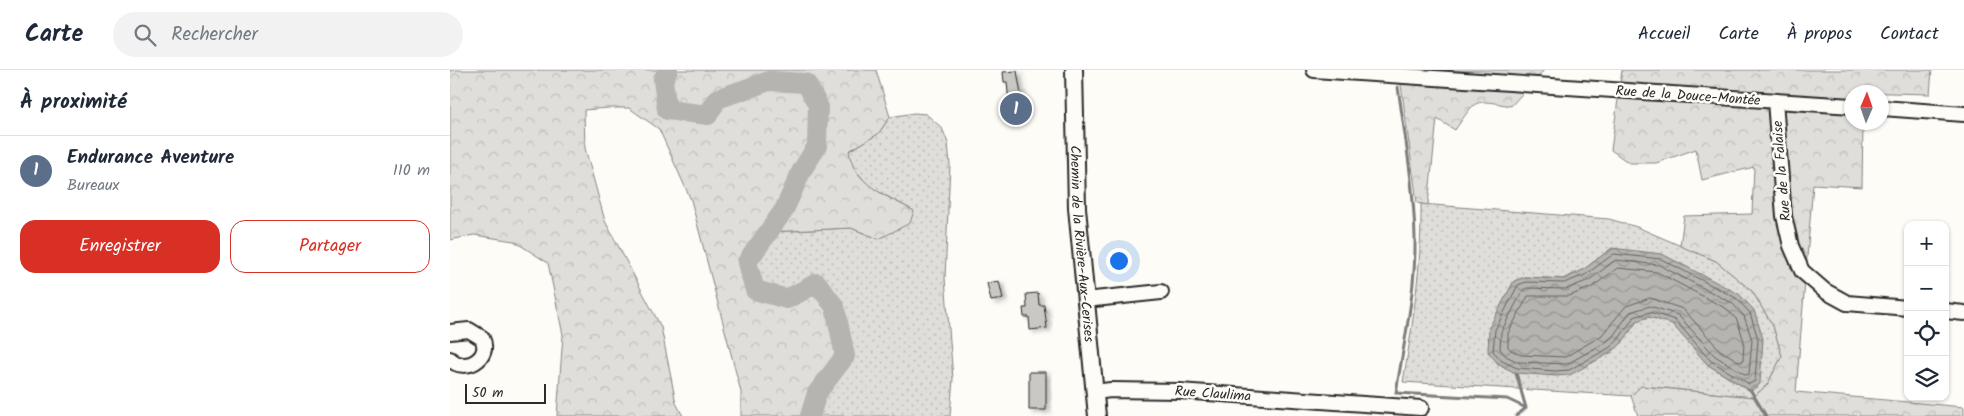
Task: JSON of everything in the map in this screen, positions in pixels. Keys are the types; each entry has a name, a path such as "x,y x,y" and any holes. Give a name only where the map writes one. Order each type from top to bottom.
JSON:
{"main road":[{"name":"Chemin de la Rivière-Aux-Cerises","path":"1074,70 1077,198 1097,416"}],"street":[{"name":"Rue de la Douce-Montée","path":"1314,70 1844,105"},
{"name":"Rue de la Falaise","path":"1775,101 1784,216 1791,246 1802,271 1825,291 1847,303 1904,308"},
{"path":"1889,109 1964,114"},
{"path":"1085,300 1161,292"},
{"path":"1949,311 1964,313"},
{"path":"450,332 469,330 482,338 485,346 481,357 472,364 459,365 450,359"},
{"name":"Rue Claulima","path":"1094,392 1111,390 1179,391 1421,408"}],"green space":[{"path":"450,70 876,70 890,117 878,134 849,151 857,172 864,181 914,211 910,223 879,239 851,228 769,232 747,262 755,290 787,299 817,283 835,307 845,356 817,393 810,416 741,416 741,392 691,200 659,129 629,108 608,108 584,110 585,148 605,221 661,327 676,403 683,416 557,416 563,335 548,263 514,241 474,235 450,240"},
{"path":"1399,70 1544,70 1511,106 1489,102 1477,103 1472,106 1455,130 1437,119 1428,205 1417,203"},
{"path":"1622,70 1932,70 1930,94 1889,93 1889,85 1844,85 1844,130 1863,130 1862,187 1813,184 1796,392 1964,407 1964,416 1638,416 1631,396 1641,386 1753,397 1767,385 1782,356 1773,326 1752,291 1716,261 1680,246 1684,216 1752,214 1754,167 1702,180 1696,149 1656,163 1629,163 1611,150"},
{"path":"914,113 926,114 942,128 948,143 950,164 945,278 953,379 950,416 810,416 817,393 845,356 817,283 787,299 755,290 747,262 769,232 851,228 879,239 914,211 870,187 851,165 849,151 878,134 890,117"},
{"path":"1421,204 1609,219 1637,227 1716,261 1752,291 1773,326 1782,356 1767,385 1753,397 1642,386 1631,396 1403,382 1416,293","holes":["1612,248 1760,383 1750,391 1708,365 1672,324 1649,317 1637,321 1621,343 1489,328 1514,281 1525,277 1563,279 1583,270"]}],"water":[{"path":"1612,248 1662,254 1739,294 1754,310 1763,339 1760,384 1751,391 1708,365 1672,324 1649,317 1637,321 1622,343 1612,352 1570,375 1555,376 1516,373 1499,365 1488,352 1489,328 1514,281 1525,277 1563,279 1583,270"}],"building":[{"path":"1017,71 1024,112 1010,114 1007,82 1004,82 1003,72"},
{"path":"999,281 1003,299 991,301 987,283"},
{"path":"1038,293 1039,305 1044,305 1047,328 1030,330 1029,317 1024,317 1023,308 1027,308 1026,294"},
{"path":"1029,372 1046,372 1046,410 1029,410"}],"waterway":[{"path":"668,70 663,80 667,110 708,115 717,99 769,81 806,83 818,105 817,146 802,170 784,210 747,262 755,290 787,299 817,283 835,307 845,356 817,393 810,416"},
{"path":"1398,87 1411,181 1415,257 1412,296 1396,393 1507,399 1526,408"},
{"path":"1516,373 1526,408 1516,416"},
{"path":"1751,391 1766,416"}],"place":[{"name":"Endurance Aventure","path":"1016,109"}]}
